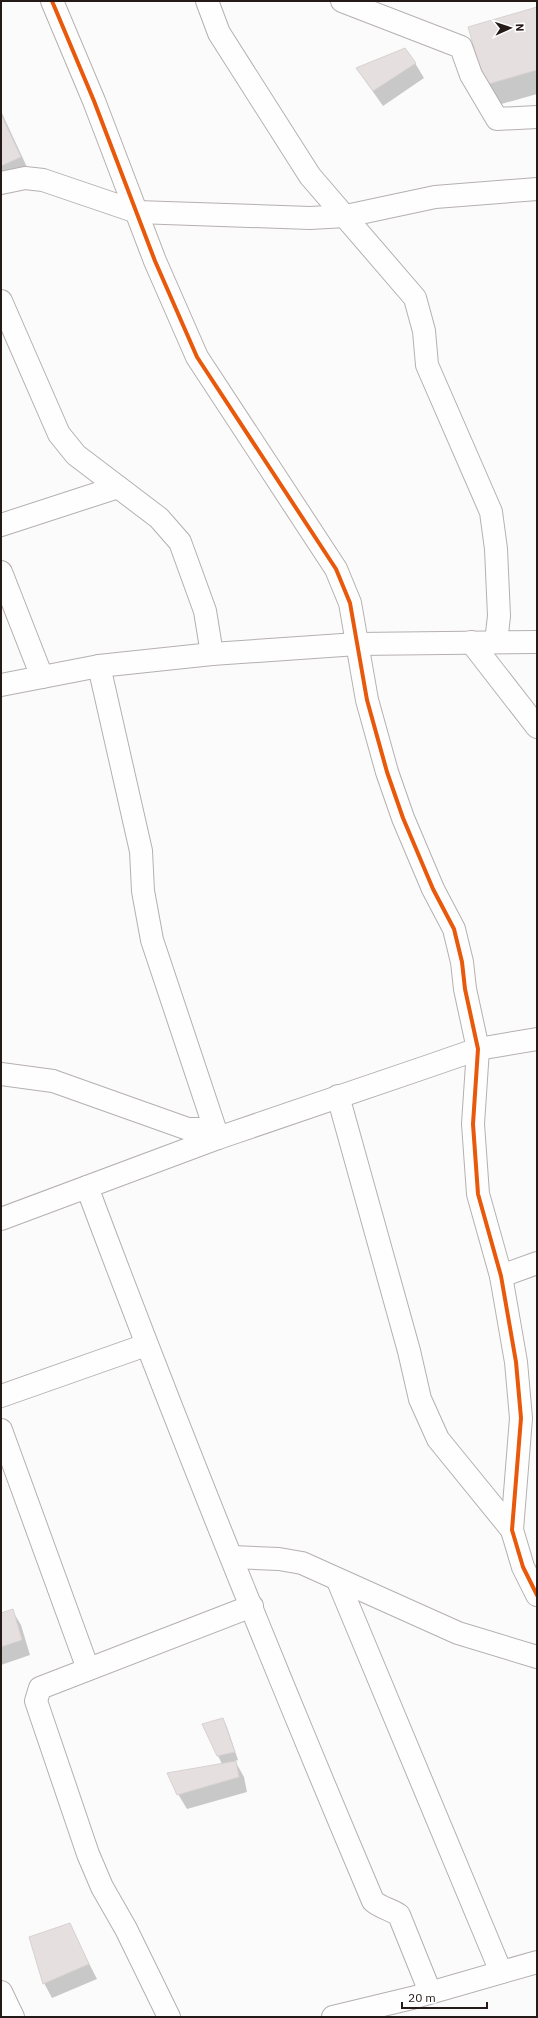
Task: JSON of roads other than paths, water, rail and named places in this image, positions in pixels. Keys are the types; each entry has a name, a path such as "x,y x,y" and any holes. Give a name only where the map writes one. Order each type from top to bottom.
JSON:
{"street":[{"path":"52,1 94,101 155,261 197,357 336,569 350,603 367,700 387,772 403,818 433,889 454,929 462,962 465,989 478,1049 473,1124 478,1194 501,1276 516,1362 521,1418 528,1452 514,1489 512,1530 523,1567 537,1596"},
{"path":"207,1 219,33 310,176 415,298 424,331 427,365 491,512 496,549 498,616 496,642"},
{"path":"342,1 461,47 471,75 497,119 537,117"},
{"path":"1,183 25,178 43,180 136,212 310,218 346,216 436,197 537,189"},
{"path":"1,301 59,434 76,455 159,518 180,542 205,611 212,654"},
{"path":"1,525 118,487"},
{"path":"1,572 42,677"},
{"path":"471,642 537,727"},
{"path":"1,685 99,666 212,654 357,644 537,642"},
{"path":"99,666 141,851 143,891 152,940 216,1133"},
{"path":"1,1219 87,1187 216,1133 338,1096 478,1049 537,1039"},
{"path":"1,1074 52,1081 188,1129 216,1133"},
{"path":"338,1096 409,1351 420,1399 438,1439 512,1530"},
{"path":"87,1187 146,1345 373,1901 381,1908 391,1910 399,1915 430,1992"},
{"path":"501,1276 537,1263"},
{"path":"1,1396 146,1345"},
{"path":"1,1430 88,1669"},
{"path":"232,1557 279,1559 302,1564 458,1633 537,1657"},
{"path":"338,1581 501,1972"},
{"path":"168,2017 126,1929 102,1887 88,1854 36,1701 40,1688 252,1606"},
{"path":"333,2017 537,1962"},
{"path":"1,1992 13,2017"}]}
